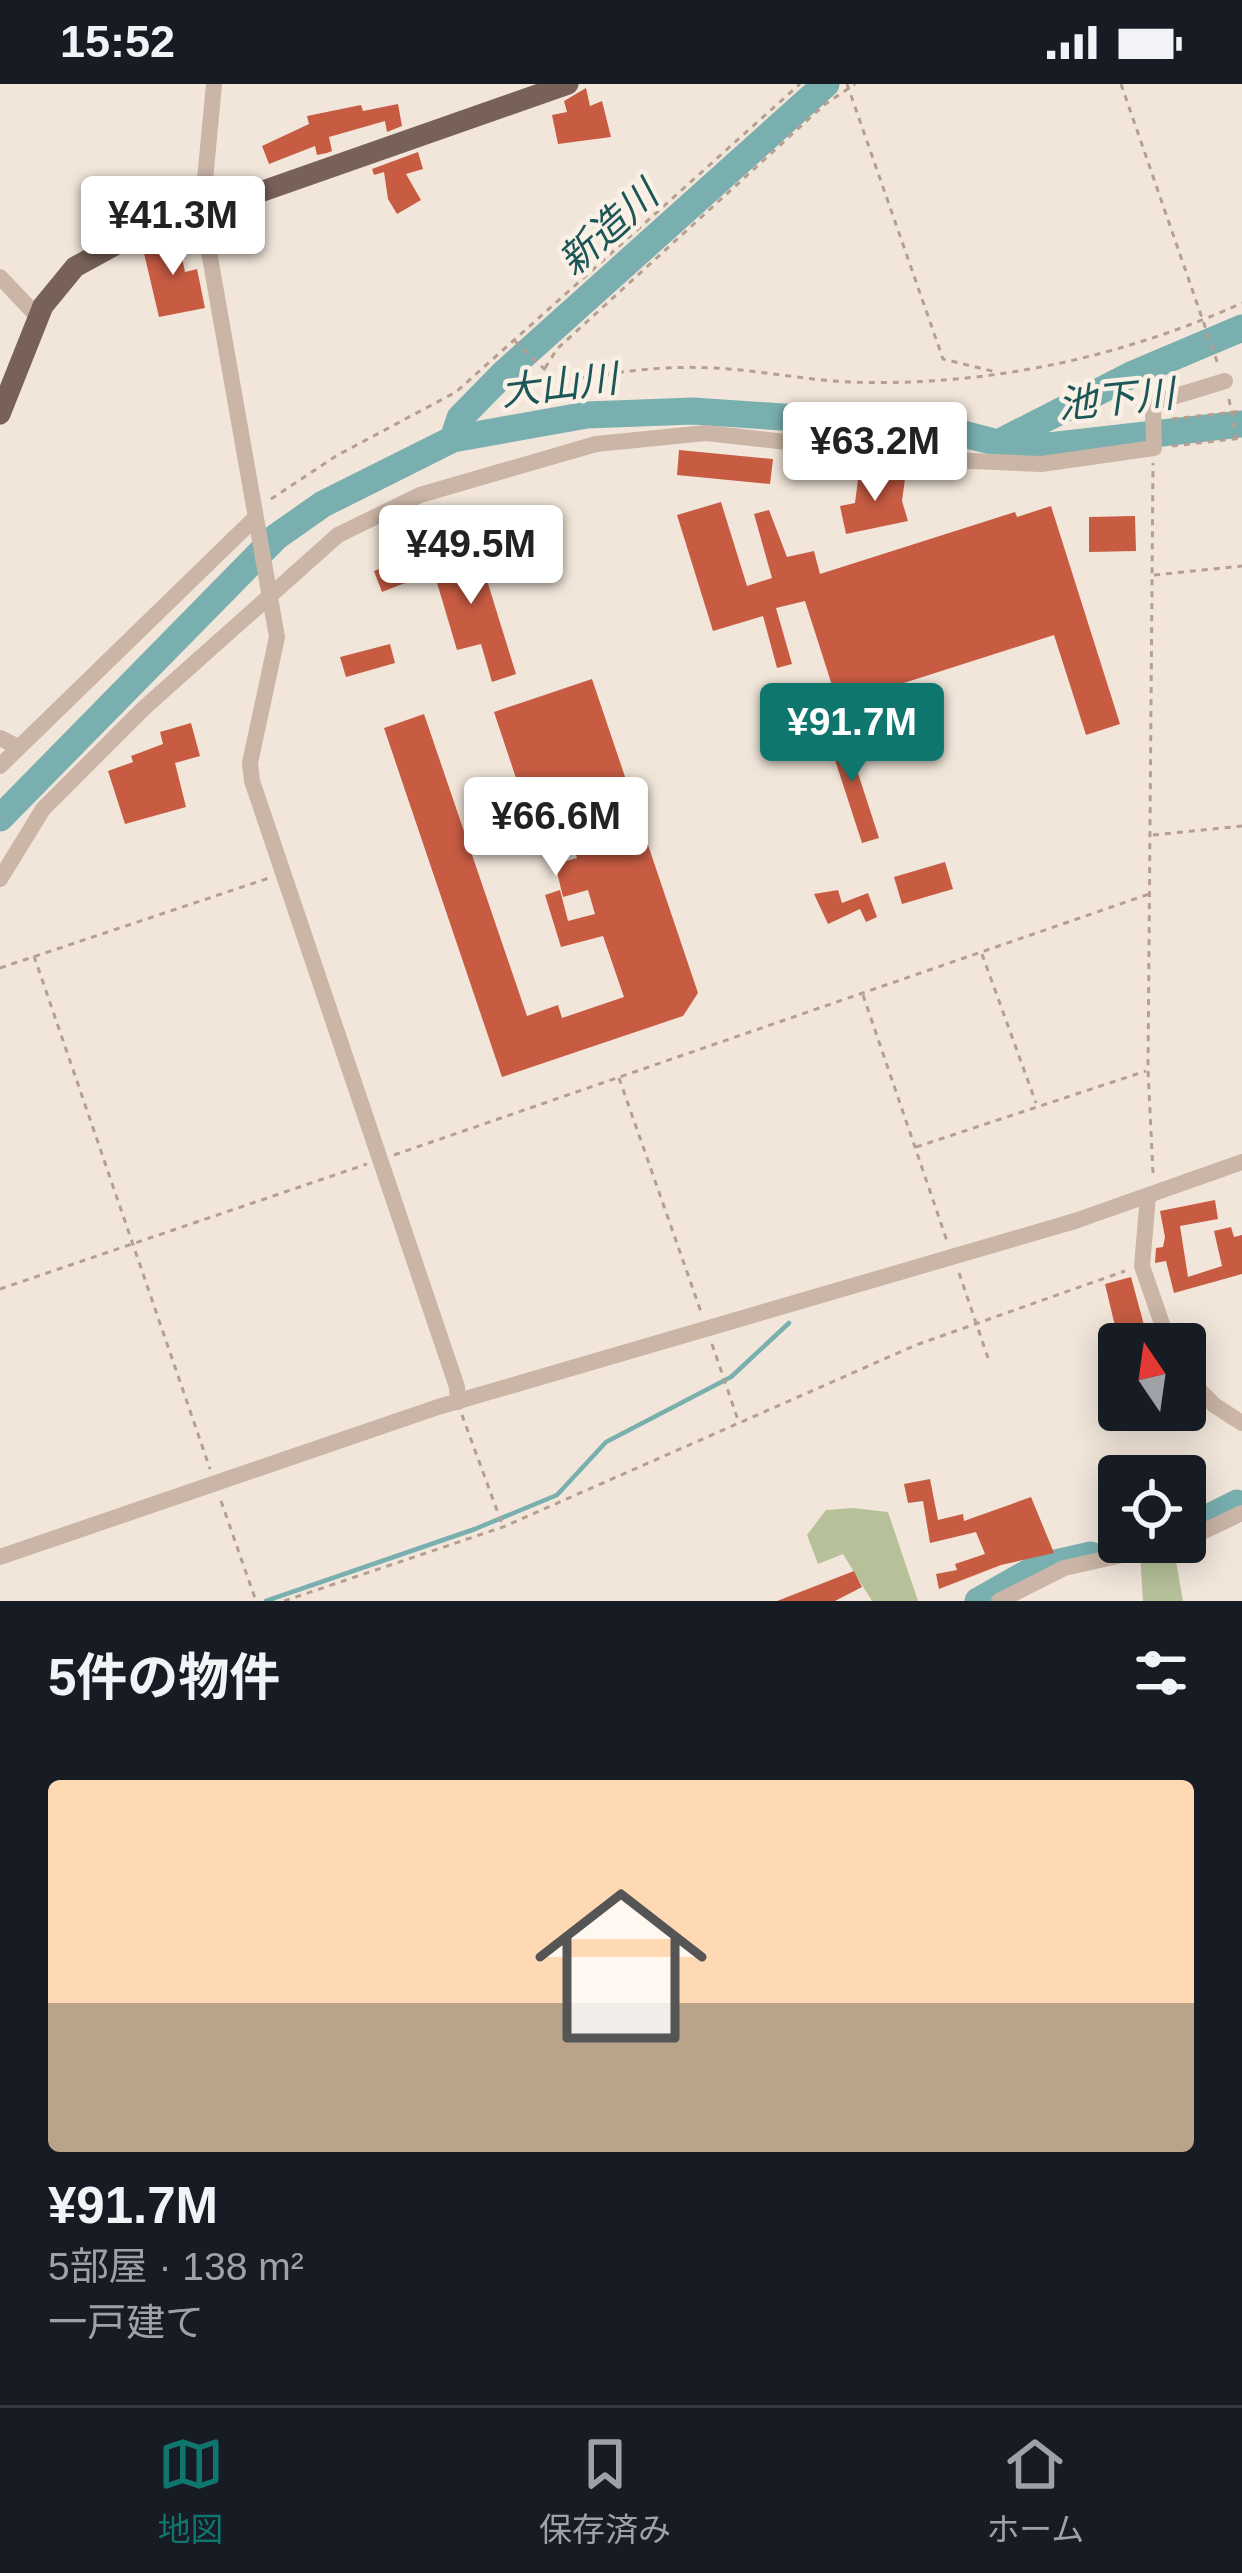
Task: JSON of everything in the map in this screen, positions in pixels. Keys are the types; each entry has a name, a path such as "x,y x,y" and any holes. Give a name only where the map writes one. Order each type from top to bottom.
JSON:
{"main road":[{"path":"0,414 38,317 75,267 126,239 568,84"}],"street":[{"path":"214,84 202,212 277,637 250,763 252,781 458,1387 458,1402"},
{"path":"0,277 38,317"},
{"path":"0,879 43,809 65,785 270,594 338,536 420,495 596,444 706,433 948,460 1041,464 1154,448 1153,403 1225,381"},
{"path":"0,766 255,514"},
{"path":"0,738 17,747"},
{"path":"0,1557 458,1402 953,1256 1242,1162"},
{"path":"1148,1196 1142,1266 1162,1323"},
{"path":"1206,1397 1242,1423"},
{"path":"1206,1530 1242,1514"},
{"path":"999,1601 1064,1568 1098,1560"}],"path":[{"path":"255,514 336,456 456,392 800,84"},
{"path":"545,368 574,334 824,105 856,84"},
{"path":"1121,84 1218,363"},
{"path":"848,88 943,359 998,373"},
{"path":"515,341 558,382 649,368 710,368 848,382 998,373 1111,352 1242,303"},
{"path":"1153,421 1242,411"},
{"path":"1148,1196 1153,1181 1148,1070 1154,448 1238,438 1234,417"},
{"path":"1152,575 1242,566"},
{"path":"1151,835 1242,826"},
{"path":"0,968 282,874"},
{"path":"0,1289 1152,893"},
{"path":"982,952 1036,1105"},
{"path":"34,956 256,1601"},
{"path":"862,993 988,1358"},
{"path":"914,1148 1148,1070"},
{"path":"619,1077 739,1422"},
{"path":"284,1601 503,1526 976,1322 1142,1266"},
{"path":"458,1402 503,1526"}],"green space":[{"path":"826,1510 888,1512 918,1601 872,1601 843,1554 818,1564 807,1535"},
{"path":"1141,1563 1176,1563 1183,1601 1143,1601"}],"building":[{"path":"586,88 590,106 602,101 611,137 558,144 552,115 567,112 564,101"},
{"path":"398,104 402,126 387,132 385,121 329,137 332,151 327,153 317,155 315,146 269,164 262,146 309,124 307,116 361,105 363,111"},
{"path":"418,152 423,169 406,174 421,200 397,214 388,199 384,172 374,175 372,169"},
{"path":"191,232 194,246 180,248 185,272 197,269 205,308 159,317 143,249"},
{"path":"679,450 773,459 770,484 677,475"},
{"path":"859,472 905,479 902,501 908,521 846,534 840,506 855,503"},
{"path":"721,502 747,586 772,578 754,514 769,510 787,557 814,551 820,574 1015,512 1017,517 1051,506 1120,724 1086,735 1054,635 838,704 805,601 776,608 792,664 777,668 763,616 713,631 677,515"},
{"path":"1135,516 1136,551 1089,552 1089,517"},
{"path":"443,545 445,555 476,545 516,674 492,682 481,644 457,650 427,549"},
{"path":"407,558 415,579 382,592 374,571"},
{"path":"390,644 395,663 346,677 340,657"},
{"path":"592,679 698,993 683,1016 502,1077 384,728 424,714 527,1016 558,1005 562,1018 624,997 603,936 561,947 545,895 560,890 568,921 595,914 588,890 563,897 555,864 577,858 550,780 520,790 494,712"},
{"path":"191,723 200,756 175,763 186,807 125,824 108,771 163,744 160,732"},
{"path":"843,727 879,838 862,843 826,732"},
{"path":"945,862 953,889 902,904 894,877"},
{"path":"838,890 842,903 868,893 877,917 866,922 860,909 828,924 814,894"},
{"path":"1215,1200 1218,1219 1180,1226 1188,1277 1222,1266 1214,1231 1231,1227 1234,1237 1242,1235 1242,1274 1174,1293 1166,1261 1155,1263 1156,1248 1163,1247 1165,1237 1160,1211"},
{"path":"1131,1277 1143,1323 1114,1323 1105,1284"},
{"path":"930,1479 938,1520 963,1514 964,1521 1031,1497 1054,1553 1001,1565 939,1589 936,1574 957,1570 955,1564 985,1554 976,1532 930,1543 923,1501 908,1503 904,1484"},
{"path":"854,1571 862,1587 835,1601 777,1601"}],"waterway":[{"name":"新造川","path":"453,439 460,418 504,373 826,84"},
{"name":"大山川","path":"998,443 1131,375 1242,328"},
{"name":"大山川","path":"0,818 276,537 323,504 453,439 587,415 693,411 813,419 899,417 998,443 1040,447 1242,424"},
{"path":"266,1601 475,1529 557,1495 606,1442 731,1377 789,1323"},
{"path":"1206,1518 1237,1503"},
{"path":"978,1601 1038,1567 1091,1555"}],"water label":[{"name":"池下川","path":"1116,399"}]}
